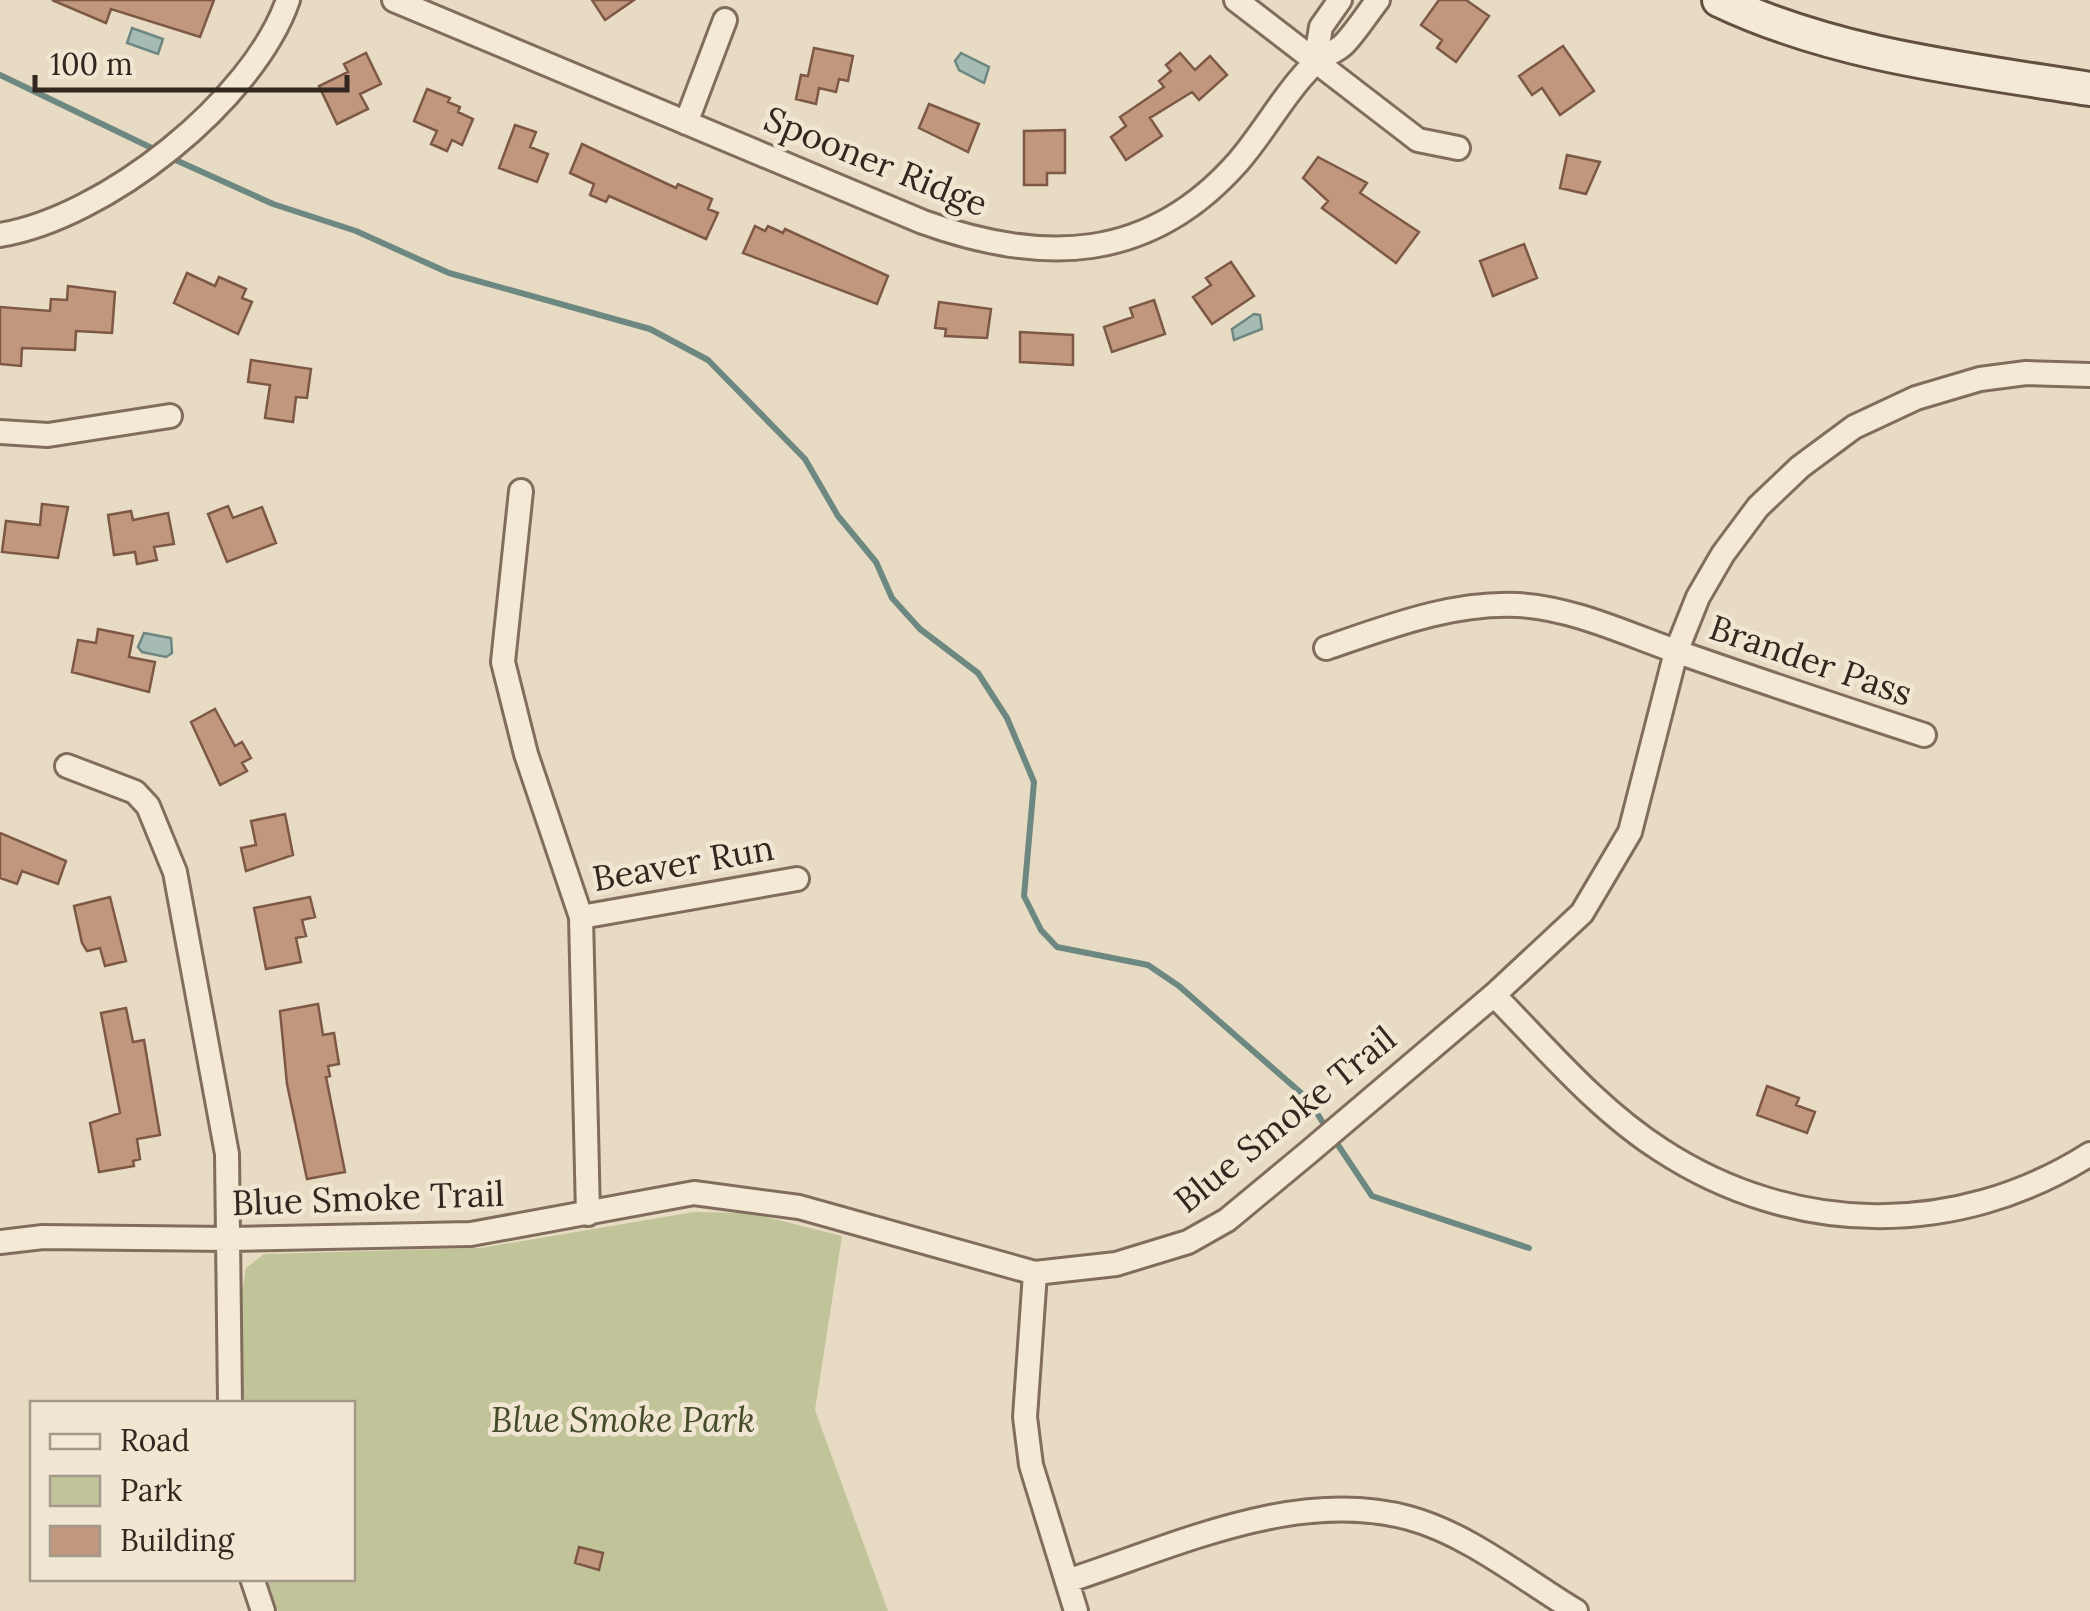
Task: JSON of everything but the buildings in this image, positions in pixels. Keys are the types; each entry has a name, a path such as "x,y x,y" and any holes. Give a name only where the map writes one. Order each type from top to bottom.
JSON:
{"street":[{"path":"0,235 39,225 157,158 216,111 281,20 288,0"},
{"name":"Spooner Ridge","path":"394,0 977,242 1032,250 1084,249 1139,233 1190,207 1240,159 1315,63 1344,46 1378,0"},
{"path":"1236,0 1418,140 1458,148"},
{"path":"1315,63 1321,27 1340,0"},
{"path":"1719,0 1808,36 1866,50 2090,88"},
{"path":"686,122 725,20"},
{"name":"Blue Smoke Trail","path":"0,1242 43,1237 230,1239 471,1234 694,1193 800,1206 1035,1274 1116,1264 1188,1242 1227,1220 1494,995 1582,913 1618,856 1640,803 1676,652 1698,597 1723,554 1758,508 1800,467 1854,427 1916,398 1980,379 2026,372 2090,375"},
{"path":"0,432 48,436 170,416"},
{"path":"521,491 504,622 507,688 580,916 588,1214"},
{"name":"Brander Pass","path":"1326,648 1410,619 1465,608 1518,605 1559,611 1924,735"},
{"path":"67,766 135,792 148,806 168,848 216,1080 229,1179 230,1401"},
{"name":"Beaver Run","path":"580,916 797,879"},
{"path":"1494,995 1593,1094 1658,1149 1760,1200 1844,1216 1927,1215 2012,1195 2090,1154"},
{"path":"1035,1274 1025,1416 1030,1465 1076,1611"},
{"path":"1067,1581 1283,1514 1373,1511 1440,1530 1576,1611"},
{"path":"253,1581 264,1611"}],"green space":[{"name":"Blue Smoke Park","path":"694,1212 750,1213 842,1236 815,1410 888,1611 278,1611 268,1581 355,1581 355,1401 241,1401 242,1294 246,1268 264,1254 481,1248"}],"water":[{"path":"132,28 163,39 158,54 127,43"},
{"path":"961,53 989,67 984,83 959,70 955,61"},
{"path":"1254,314 1260,315 1262,329 1234,340 1232,329"},
{"path":"144,633 171,638 172,653 166,657 142,652 138,647"}],"waterway":[{"path":"0,75 158,151"},
{"path":"169,157 273,204 356,231 449,273 650,329 708,360 805,459 838,516 876,562 892,598 920,629 978,673 1007,718 1034,782 1024,896 1041,930 1057,947 1148,965 1179,986 1308,1099 1327,1129"},
{"path":"1334,1139 1372,1196 1529,1248"}]}
